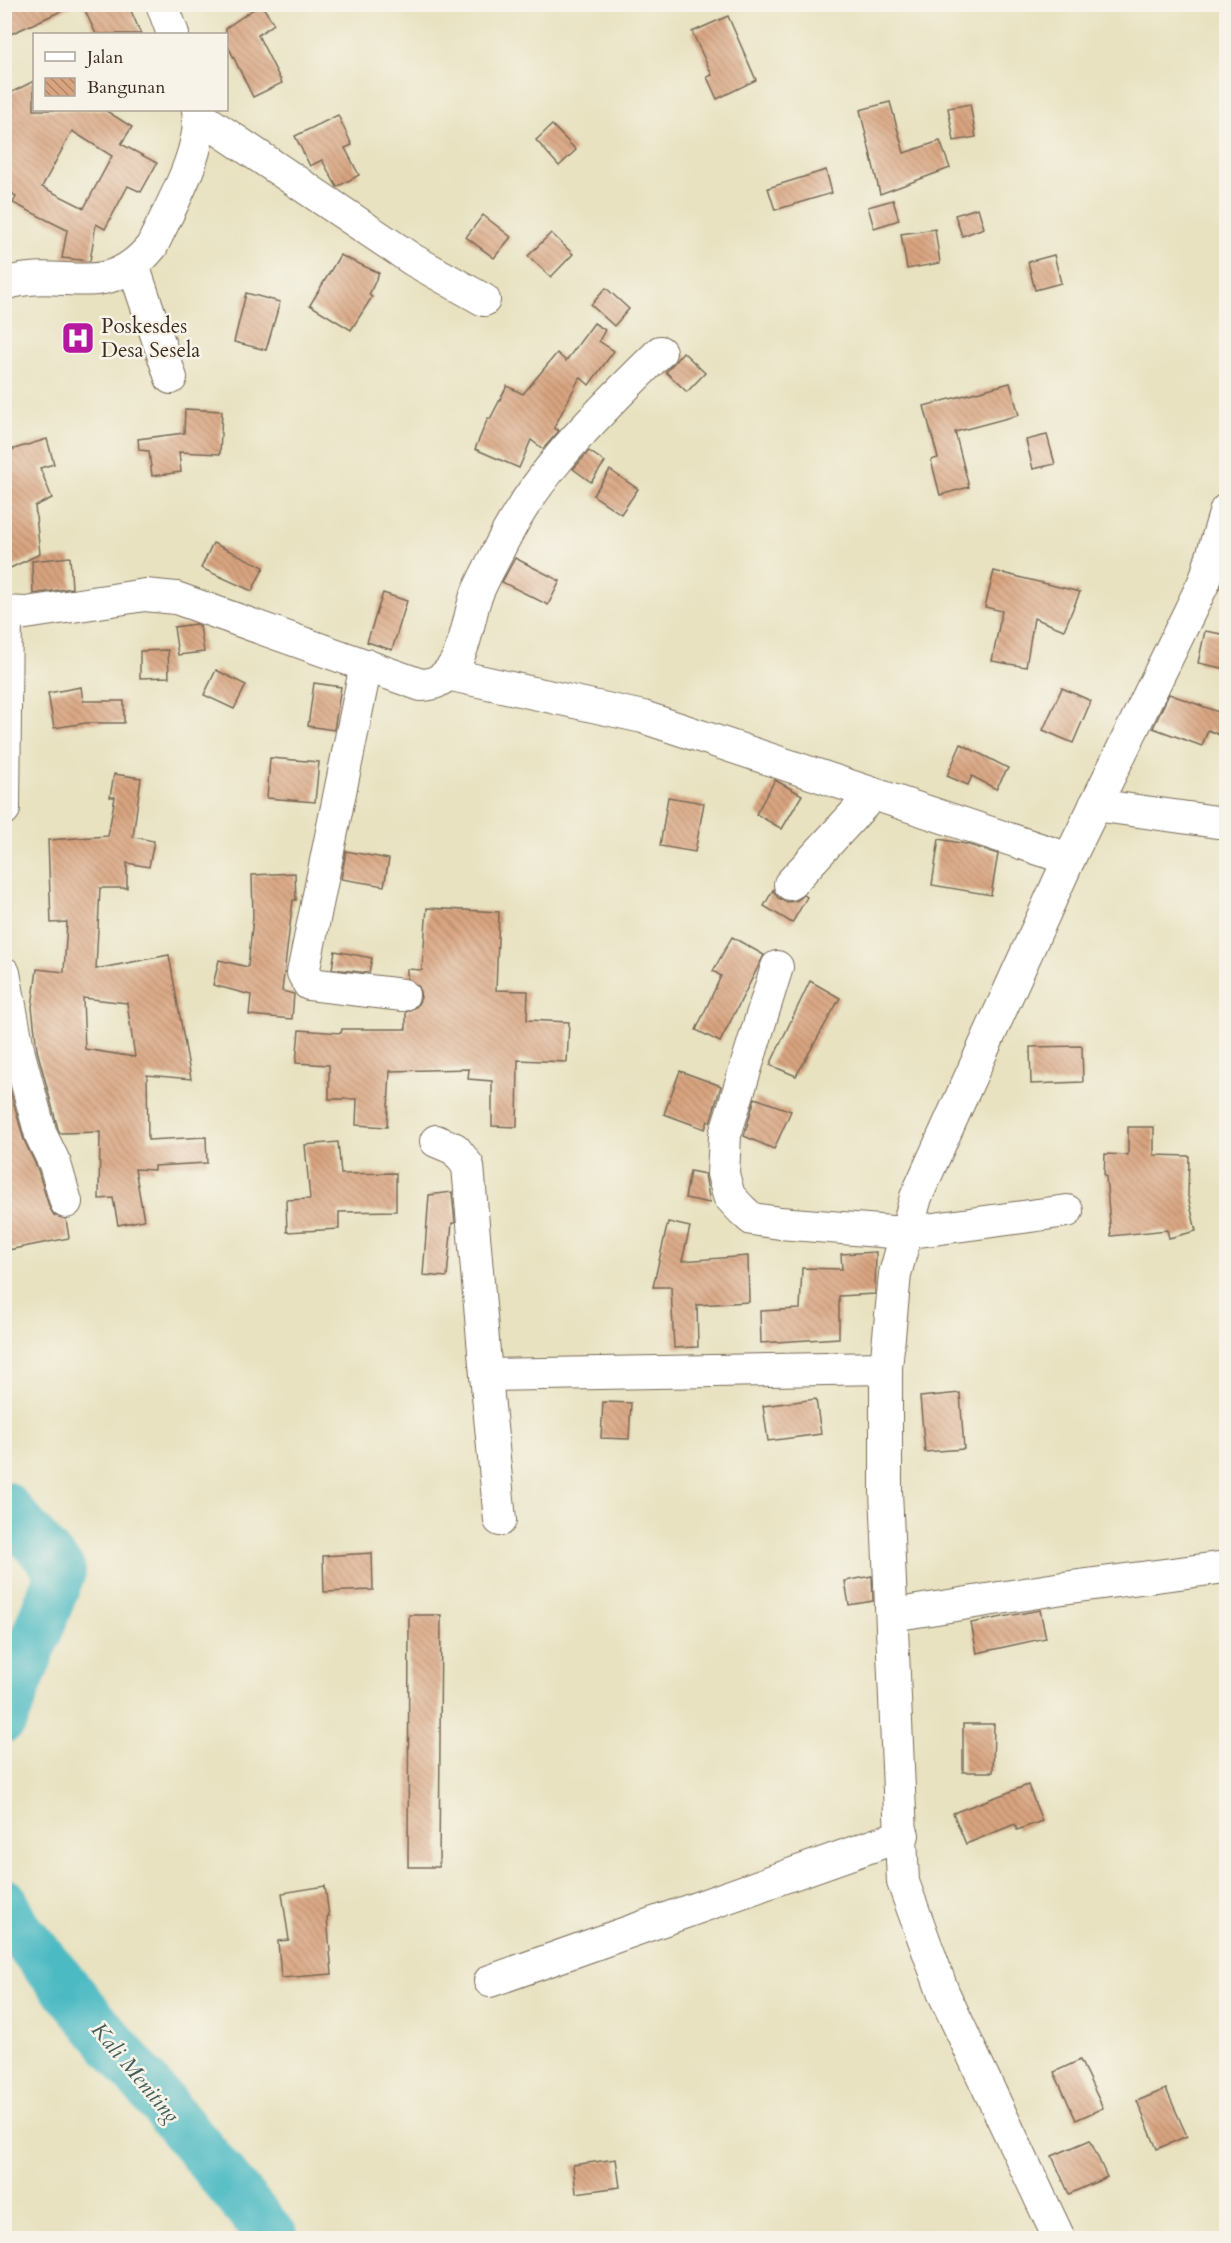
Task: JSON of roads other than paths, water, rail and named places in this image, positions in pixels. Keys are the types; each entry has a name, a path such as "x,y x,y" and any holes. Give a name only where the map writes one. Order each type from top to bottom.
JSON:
{"street":[{"path":"162,4 173,33"},
{"path":"4,284 47,276 83,281 97,280 122,272 134,265 152,246 194,156 198,143 198,112"},
{"path":"198,112 413,260 484,300"},
{"path":"134,265 171,378"},
{"path":"4,809 5,612 26,613 145,596 176,598 421,685 431,685 447,674 458,658 476,596 513,519 575,436 660,352"},
{"path":"1059,2238 944,1992 903,1882 903,1835 886,1491 886,1368 891,1302 904,1233 916,1197 1069,859 1204,580 1227,510"},
{"path":"366,665 303,973 309,984 403,995"},
{"path":"447,674 643,717 1069,859"},
{"path":"790,884 873,794"},
{"path":"1095,805 1217,822"},
{"path":"777,967 725,1135 723,1174 729,1196 752,1219 780,1224 904,1233 1067,1211"},
{"path":"4,973 19,1054 41,1134 55,1164 66,1202"},
{"path":"436,1141 455,1149 468,1166 500,1520"},
{"path":"486,1375 886,1368"},
{"path":"892,1614 1063,1588 1225,1571"},
{"path":"490,1981 903,1835"}],"waterway":[{"name":"Kali Meniting","path":"4,1506 61,1571 4,1718"},
{"name":"Kali Meniting","path":"4,1903 13,1924 274,2238"}],"place":[{"name":"Poskesdes Desa Sesela","path":"78,338"}]}
